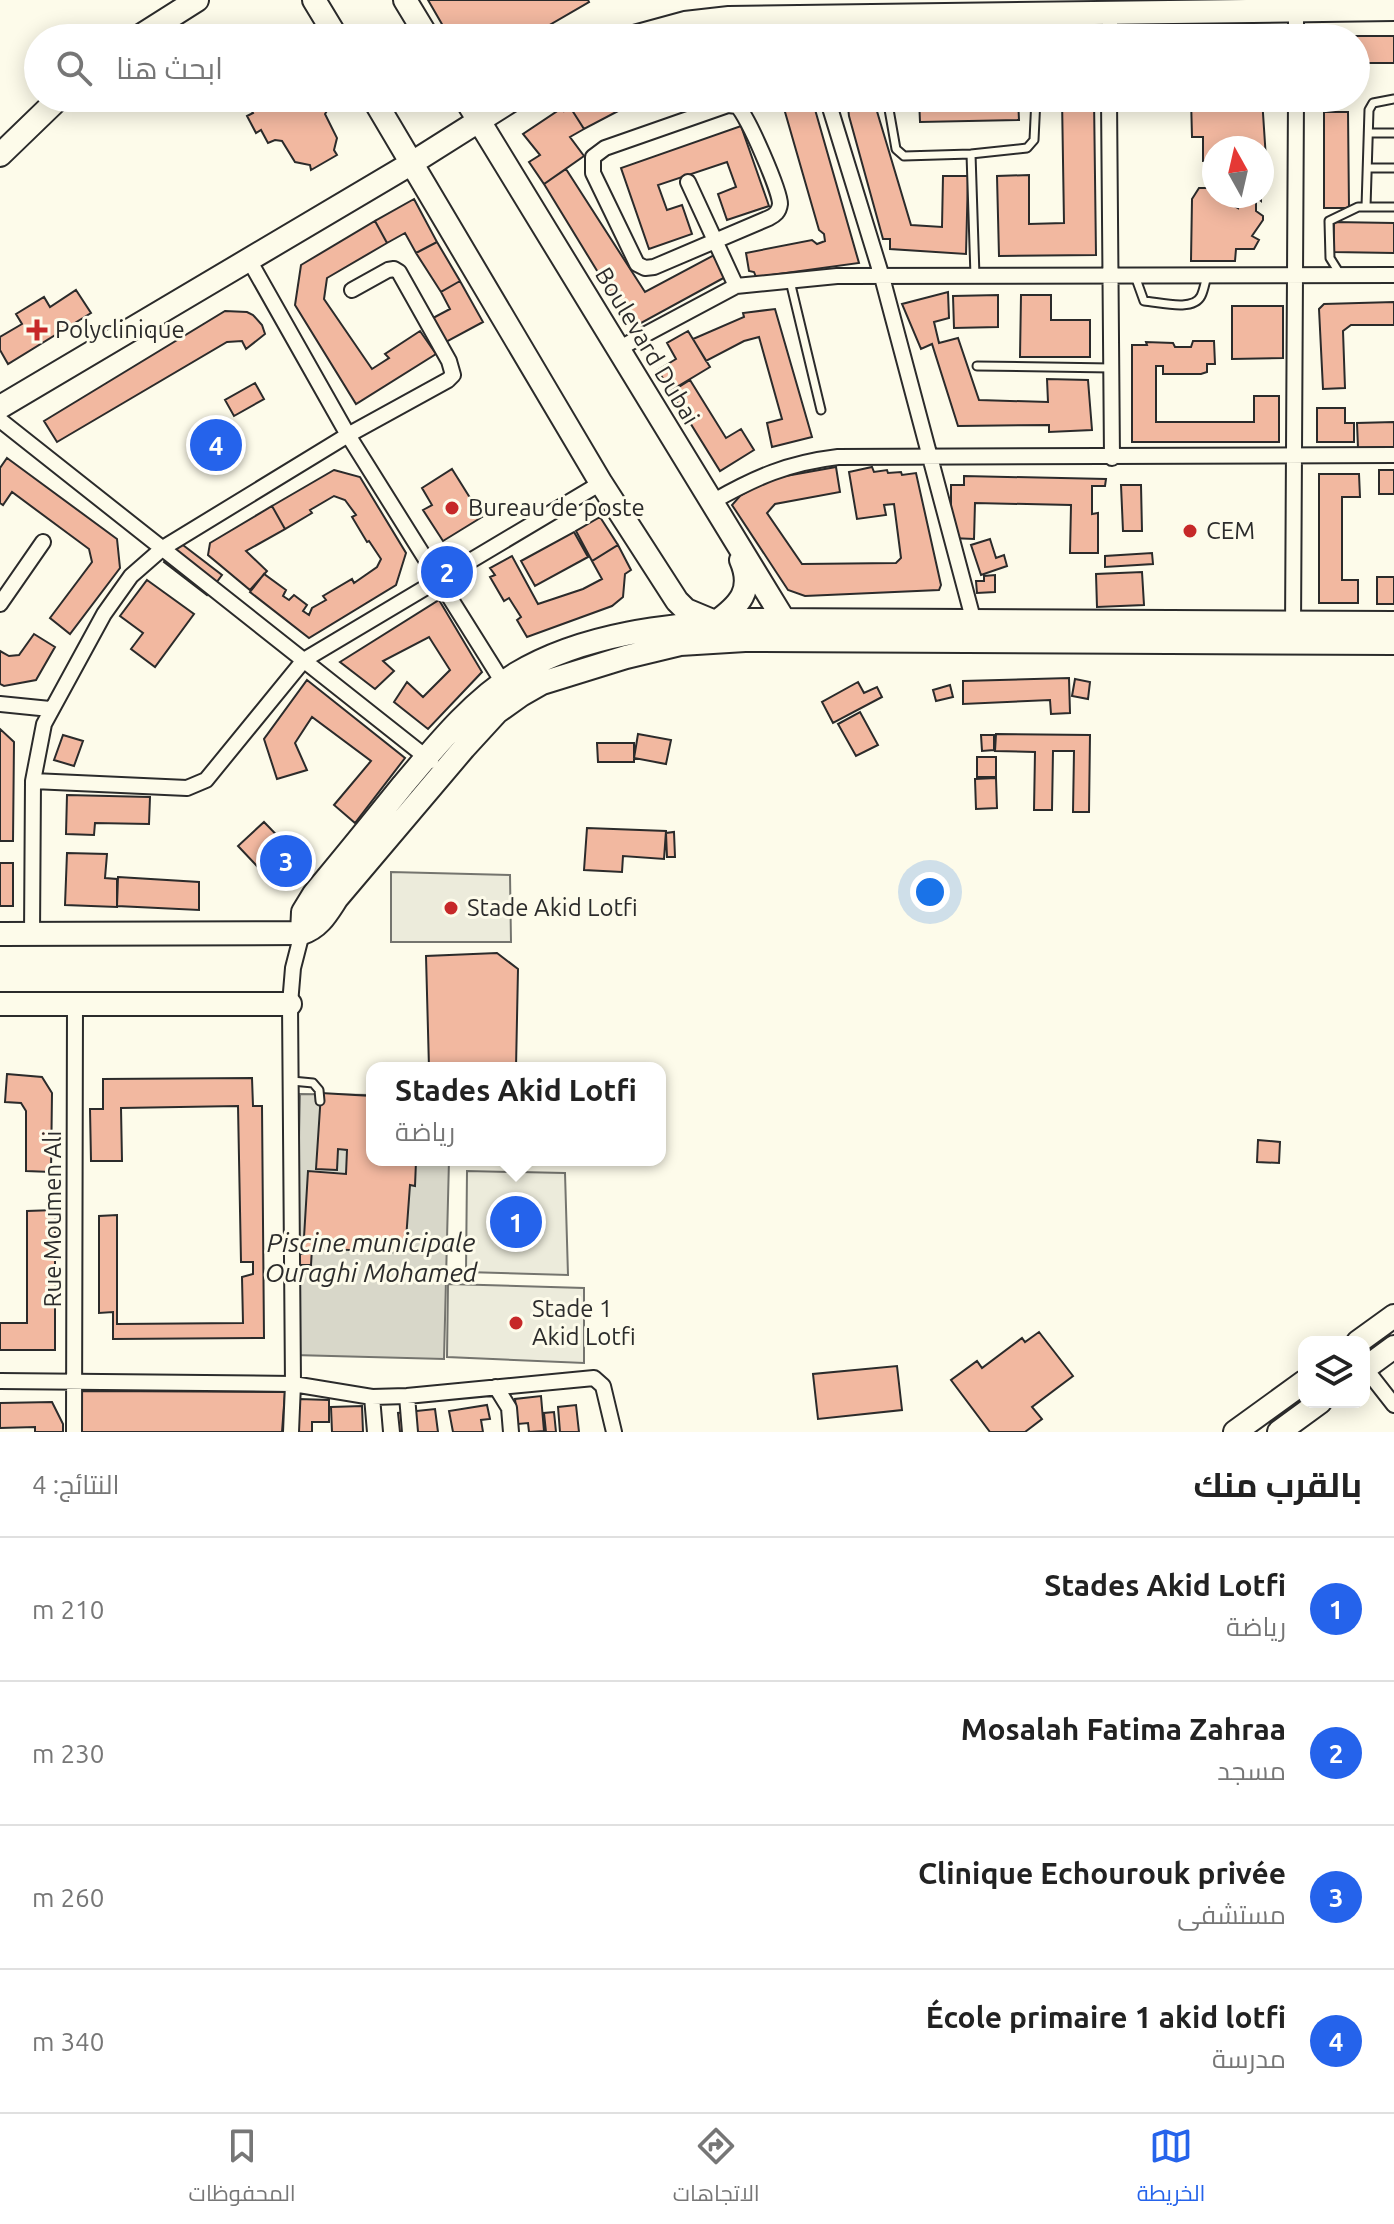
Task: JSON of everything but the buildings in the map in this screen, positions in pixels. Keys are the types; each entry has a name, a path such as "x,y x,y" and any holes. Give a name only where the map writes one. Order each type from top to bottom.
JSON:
{"street":[{"path":"159,24 197,0"},
{"path":"314,0 329,24"},
{"path":"405,0 420,24"},
{"path":"828,24 957,7 1110,13 1208,6 1296,11 1394,9"},
{"path":"1296,11 1296,24"},
{"path":"1110,13 1110,24"},
{"path":"681,24 729,18 780,24"},
{"path":"0,155 45,112"},
{"path":"381,112 601,483 677,601 686,610 716,622 745,640"},
{"name":"Boulevard Dubai","path":"474,112 784,620"},
{"path":"0,407 412,163 492,112"},
{"path":"704,112 605,148 593,157 593,173 637,264 645,268 654,267 769,218 779,208 777,190 748,119 742,112"},
{"path":"831,112 882,277 977,632"},
{"path":"1109,112 1112,458"},
{"path":"1293,633 1296,112"},
{"path":"688,182 736,286"},
{"path":"248,258 348,435 508,692"},
{"path":"32,935 33,781 44,724 113,601 131,576 163,548 453,375 449,361 399,272 388,270 352,290"},
{"path":"618,349 736,286 837,276 1394,275"},
{"path":"0,420 436,764"},
{"path":"712,502 768,472 804,461 838,457 1394,455"},
{"path":"33,781 174,788 197,785 206,780 304,660 601,483"},
{"path":"716,622 744,598 748,583 728,528"},
{"path":"0,604 43,542"},
{"path":"677,601 681,634"},
{"path":"681,634 716,622 784,620 977,632"},
{"path":"1293,633 1394,623"},
{"path":"291,1432 290,1004 293,968 307,902 436,764 461,720 508,692 518,673 569,650 616,637 681,634 745,640 977,632 1293,633 1394,643"},
{"path":"0,704 50,709"},
{"path":"0,934 302,933"},
{"path":"0,1004 290,1004"},
{"name":"Rue Moumen Ali","path":"74,1432 75,1006"},
{"path":"1366,1336 1394,1316"},
{"path":"1370,1365 1394,1347"},
{"path":"1370,1376 1394,1405"},
{"path":"0,1381 293,1384 372,1397 594,1378 603,1386 614,1432"},
{"path":"1235,1432 1298,1386"},
{"path":"496,1387 509,1408 511,1432"},
{"path":"407,1396 410,1432"},
{"path":"372,1397 375,1432"},
{"path":"1279,1432 1312,1408"}],"lane":[{"path":"1370,108 1373,103 1394,99"},
{"path":"889,112 896,149 904,156 1027,148 1034,140 1035,112"},
{"path":"1366,207 1369,112"},
{"path":"1369,133 1394,133"},
{"path":"971,154 975,276"},
{"path":"1368,168 1394,168"},
{"path":"1342,276 1330,258 1329,221 1358,207 1394,207"},
{"path":"1135,276 1144,301 1182,305 1194,303 1201,297 1207,276"},
{"path":"790,281 821,410"},
{"path":"977,366 1111,368"},
{"path":"292,1081 313,1083 319,1090 320,1101"}],"shaded area":[{"name":"Stade Akid Lotfi","path":"391,872 510,875 511,942 391,942"},
{"path":"467,1171 565,1173 568,1275 466,1272"},
{"name":"Stade 1 Akid Lotfi","path":"448,1284 584,1288 584,1363 447,1357"}],"water":[{"name":"Piscine municipale Ouraghi Mohamed","path":"300,1094 366,1095 366,1166 449,1166 444,1359 294,1355"}],"place":[{"name":"Polyclinique","path":"37,330"},
{"name":"École primaire 1 akid lotfi","path":"216,445"},
{"name":"Bureau de poste","path":"452,508"},
{"name":"CEM","path":"1190,531"},
{"name":"Mosalah Fatima Zahraa","path":"447,572"},
{"name":"Clinique Echourouk privée","path":"286,861"},
{"name":"Stade Akid Lotfi","path":"451,908"},
{"name":"Stades Akid Lotfi","path":"516,1222"},
{"name":"Stade 1 Akid Lotfi","path":"516,1323"}]}
